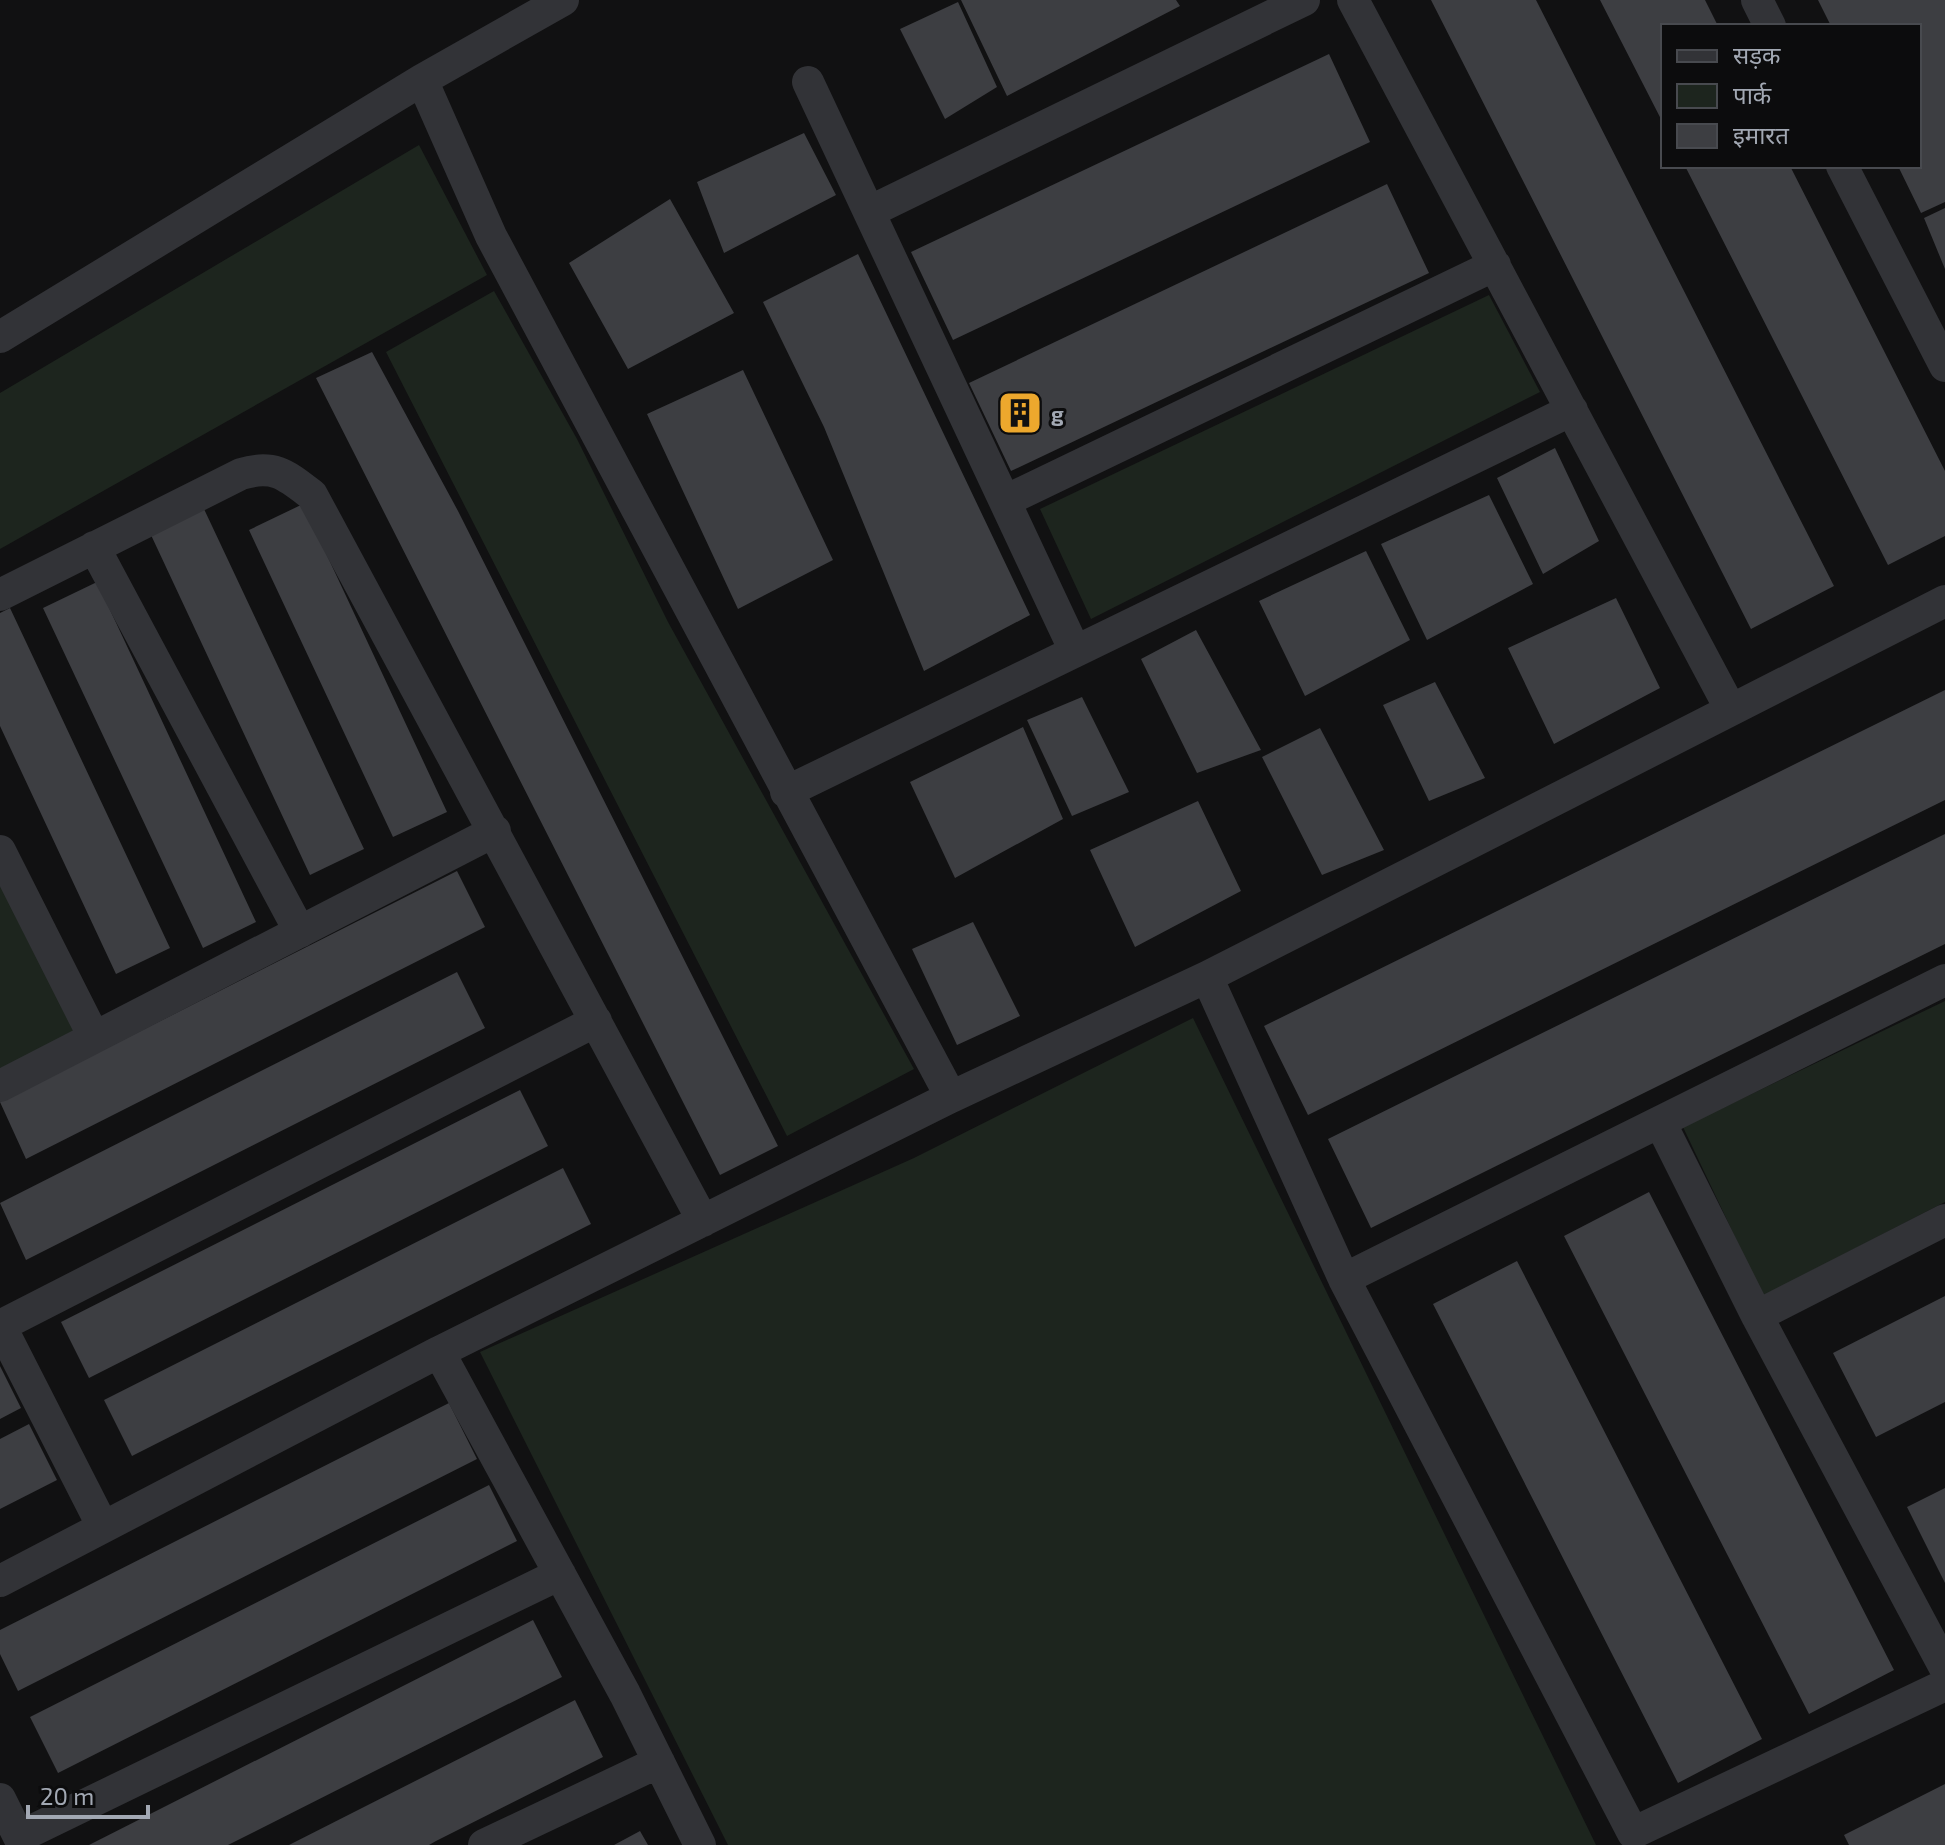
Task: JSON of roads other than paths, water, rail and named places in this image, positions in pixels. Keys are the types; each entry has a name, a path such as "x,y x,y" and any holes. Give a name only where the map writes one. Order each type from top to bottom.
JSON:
{"street":[{"path":"0,337 422,80 563,0"},
{"path":"871,211 1304,0"},
{"path":"1353,0 1731,710"},
{"path":"1757,0 1769,24"},
{"path":"422,80 498,250 951,1097"},
{"path":"808,82 1075,651"},
{"path":"1843,168 1945,366"},
{"path":"1005,501 1495,265"},
{"path":"786,792 1572,410"},
{"path":"0,595 241,474 263,468 288,477 312,495 703,1221"},
{"path":"94,547 300,932"},
{"path":"0,1581 439,1352 951,1097 1207,977 1945,601"},
{"path":"0,1086 495,831"},
{"path":"0,851 94,1037"},
{"path":"1207,977 1344,1279 1636,1839 1945,1685"},
{"path":"1344,1279 1945,980"},
{"path":"103,1527 0,1326 596,1021"},
{"path":"1660,1122 1757,1316 1945,1668"},
{"path":"1757,1316 1945,1220"},
{"path":"439,1352 560,1574 700,1845"},
{"path":"0,1799 21,1841 560,1574"},
{"path":"484,1845 659,1762"}],"place":[{"name":"g","path":"1020,413"}]}
